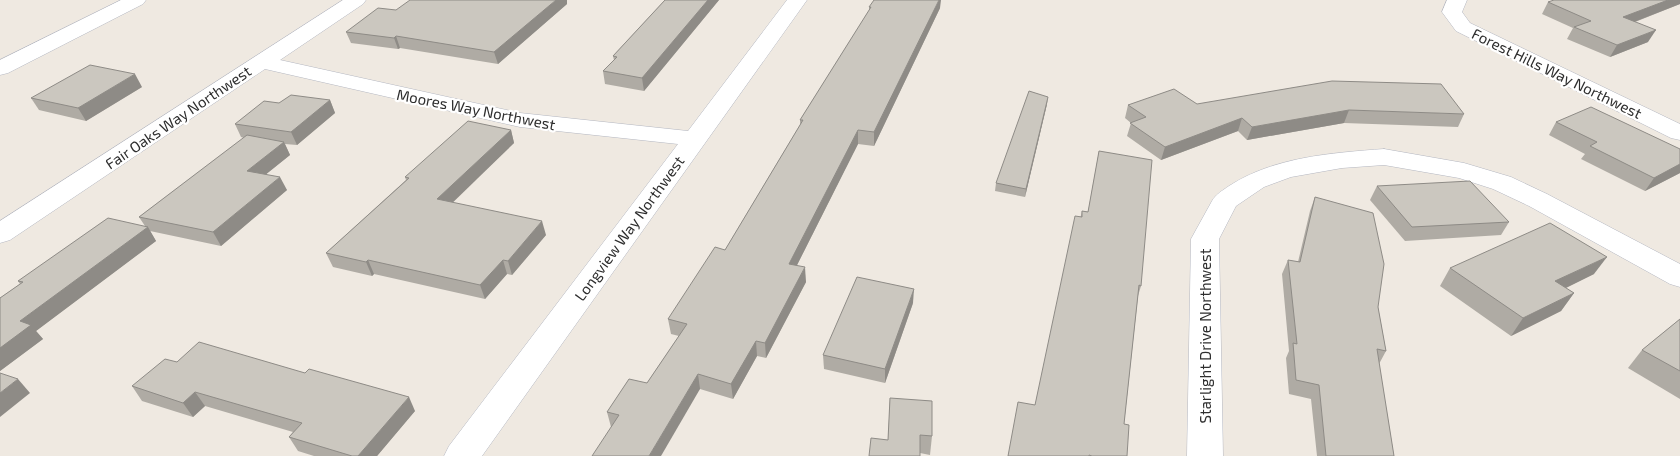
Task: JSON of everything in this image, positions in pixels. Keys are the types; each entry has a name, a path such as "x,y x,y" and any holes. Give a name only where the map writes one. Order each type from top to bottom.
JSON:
{"street":[{"path":"0,68 136,0"},
{"name":"Fair Oaks Way Northwest","path":"0,234 356,0"},
{"name":"Longview Way Northwest","path":"462,456 797,0"},
{"name":"Forest Hills Way Northwest","path":"1457,0 1452,12 1463,27 1680,134"},
{"name":"Moores Way Northwest","path":"261,62 520,120 694,139"},
{"name":"Starlight Drive Northwest","path":"1205,456 1205,239 1225,201 1255,181 1285,170 1342,160 1384,157 1464,170 1502,183 1538,200 1680,277"}],"building":[{"path":"410,0 556,0 494,52 396,36 394,38 346,32 378,8 396,10"},
{"path":"665,0 708,0 642,78 603,71 617,57 613,56"},
{"path":"874,0 939,0 874,132 858,130 789,264 805,267 765,343 756,341 731,384 698,374 649,456 592,456 619,415 607,412 629,379 647,383 687,324 668,319 715,247 725,250 803,120 800,120"},
{"path":"1554,0 1668,0 1623,17 1656,30 1617,45 1574,27 1591,21 1548,2"},
{"path":"90,65 135,74 78,108 31,98"},
{"path":"1332,81 1441,84 1464,114 1349,110 1252,127 1242,118 1165,147 1130,123 1146,117 1128,105 1174,89 1197,104"},
{"path":"1029,91 1048,97 1026,189 996,183"},
{"path":"291,95 330,100 291,132 235,124 264,101 279,103"},
{"path":"1591,107 1680,149 1680,164 1654,178 1590,146 1597,142 1556,122"},
{"path":"468,121 511,130 437,199 542,221 508,261 503,260 480,285 368,260 366,262 326,253 409,178 405,177"},
{"path":"247,135 284,142 247,171 280,177 213,232 139,217"},
{"path":"1099,151 1152,160 1141,286 1139,285 1124,424 1129,425 1127,456 1008,456 1018,402 1035,405 1075,216 1082,217 1082,211 1088,212"},
{"path":"1470,181 1509,222 1412,227 1377,186"},
{"path":"1315,197 1373,213 1384,264 1378,307 1386,351 1377,349 1394,456 1326,456 1319,385 1296,380 1293,343 1297,344 1288,260 1300,262"},
{"path":"108,218 148,227 20,321 31,325 0,348 0,298 23,282 18,281"},
{"path":"1550,223 1607,257 1555,281 1574,293 1523,318 1450,268"},
{"path":"857,277 914,289 885,369 823,355"},
{"path":"1680,319 1680,371 1642,350"},
{"path":"199,342 305,373 309,369 409,397 358,456 352,456 289,437 302,423 195,392 183,403 132,386 165,359 177,362"},
{"path":"0,373 18,379 0,393"},
{"path":"890,398 932,401 932,436 920,435 920,456 869,456 871,438 888,440"}]}
